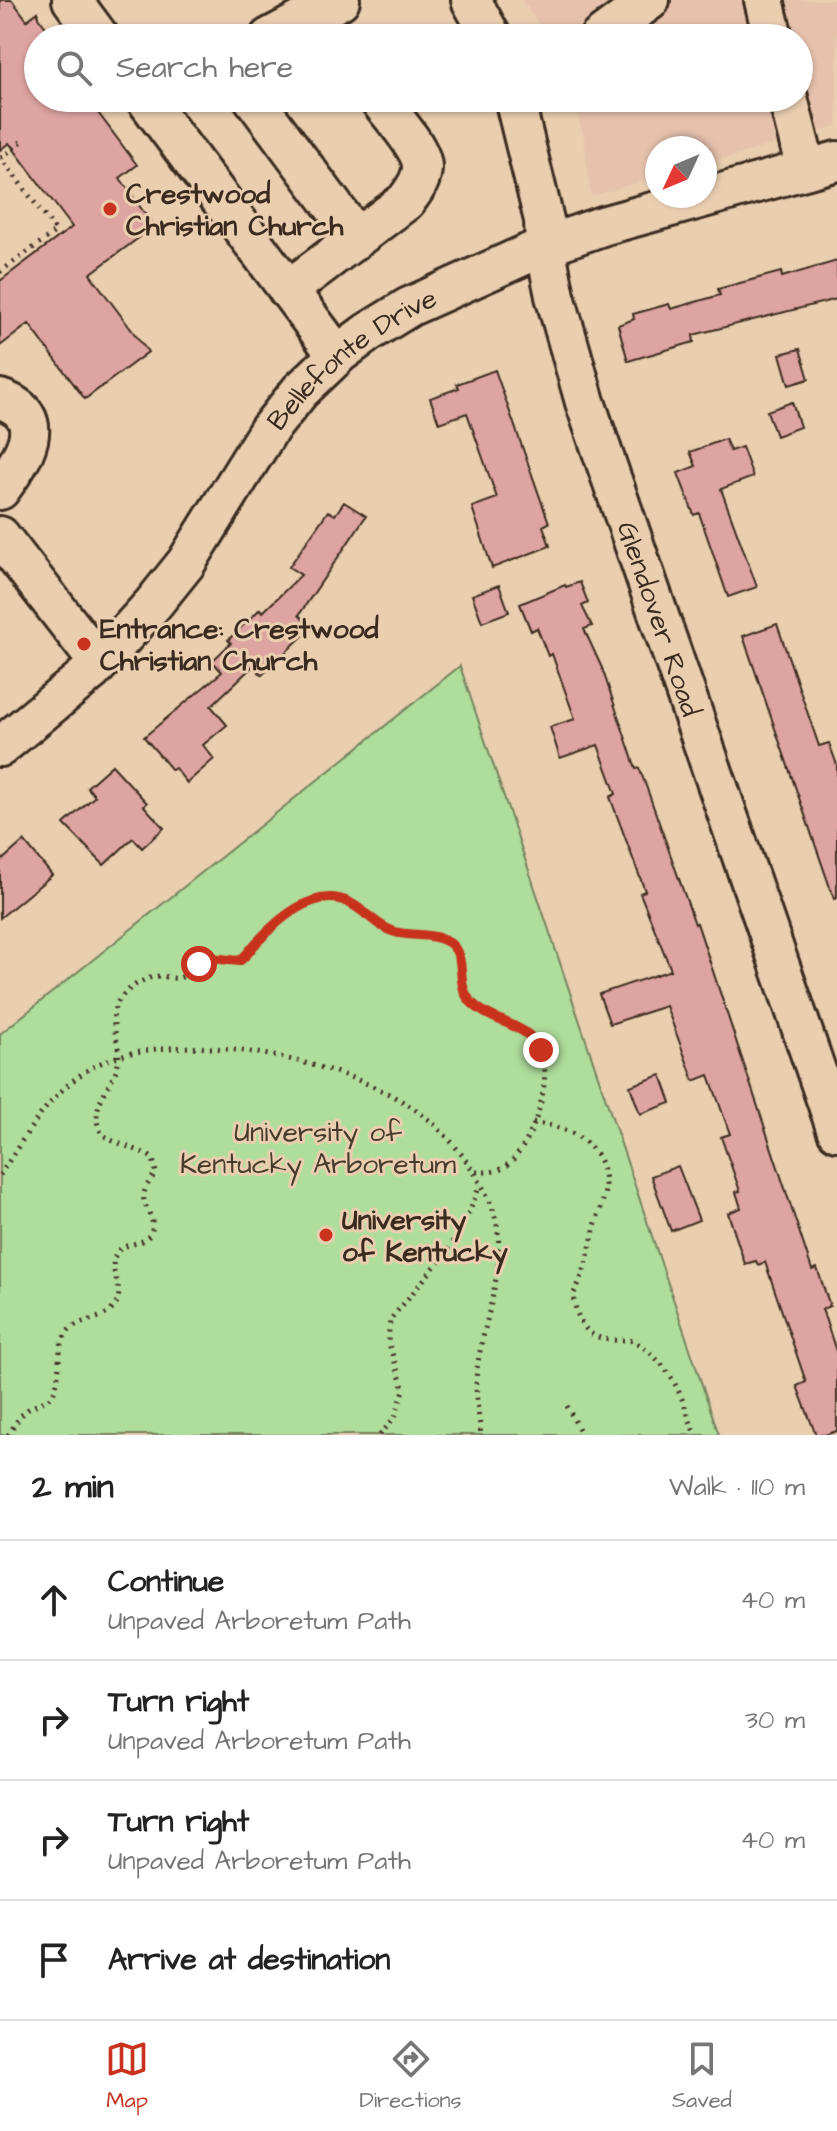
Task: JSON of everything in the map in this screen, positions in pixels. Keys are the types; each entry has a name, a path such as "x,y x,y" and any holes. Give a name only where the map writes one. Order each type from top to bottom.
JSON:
{"street":[{"path":"72,0 90,24"},
{"path":"471,0 484,24"},
{"path":"618,24 650,0"},
{"path":"764,0 770,24"},
{"path":"309,24 329,17"},
{"path":"162,112 337,355"},
{"path":"263,112 357,238"},
{"path":"288,290 406,201 419,183 423,165 388,112"},
{"name":"Glendover Road","path":"517,112 544,220 545,246 555,296 585,402 837,1131"},
{"path":"795,112 822,165"},
{"name":"Bellefonte Drive","path":"0,747 99,663 186,563 268,431 300,391 337,355 409,307 545,246 602,226 822,165"},
{"path":"0,399 14,404 27,419 29,442 20,463 0,490"},
{"path":"0,537 99,663"}],"path":[{"path":"0,272 56,231 0,158 26,138"},
{"path":"8,1435 26,1410 47,1400 52,1394 68,1331 77,1324 102,1316 116,1304 119,1292 113,1265 116,1255 125,1245 146,1239 152,1229 152,1217 143,1198 156,1172 153,1159 141,1150 108,1138 99,1125 101,1098 116,1072 120,1056 113,1015 117,1003 134,987 158,976 181,977 207,959 239,961 290,912 314,900 339,899 387,930 439,938 452,945 458,955 461,985 470,1001 527,1033 541,1050 545,1065 545,1080 533,1123 522,1148 507,1166 495,1171 473,1172"},
{"path":"0,1175 47,1106 68,1084 92,1068 120,1056 177,1047 223,1047 293,1061 358,1080 393,1096 425,1116 453,1144 473,1172 497,1223 498,1250 476,1373 481,1435"},
{"path":"533,1123 549,1124 581,1137 601,1161 605,1188 584,1278 573,1295 578,1320 596,1337 633,1340 664,1365 675,1380 695,1435"},
{"path":"380,1435 395,1417 404,1390 388,1341 390,1320 446,1253 469,1213 480,1185"},
{"path":"567,1406 582,1435"}],"shaded area":[{"path":"522,0 837,0 837,126 717,161 717,136 645,136 645,180 591,196 578,112 813,112 813,24 538,24"}],"green space":[{"name":"University of Kentucky Arboretum","path":"460,666 719,1435 0,1435 0,1034"}],"building":[{"name":"Crestwood Christian Church","path":"0,0 12,0 27,20 38,12 43,24 24,24 24,112 97,112 137,165 120,178 152,224 146,228 148,231 90,274 148,352 85,399 29,324 0,346 0,281 72,227 9,143 0,150"},
{"path":"837,261 837,299 693,335 694,342 628,361 618,325 634,319 633,314 669,304 671,309 720,295 718,289 781,272 782,277"},
{"path":"800,349 809,379 789,385 780,354"},
{"path":"495,370 549,523 543,526 550,546 492,568 472,507 497,498 467,413 439,423 430,398"},
{"path":"792,402 800,427 776,436 767,411"},
{"path":"725,439 730,451 742,447 753,477 721,489 757,587 728,597 699,513 694,515 678,473 696,466 690,452"},
{"path":"344,502 366,516 299,615 311,628 262,675 253,666 211,706 227,725 203,745 214,759 187,783 144,737 222,672 212,661 231,643 228,640 260,609 263,612 301,575 289,567 328,511 335,515"},
{"path":"580,582 588,603 582,606 592,626 584,629 602,668 636,769 639,768 645,783 697,923 812,1270 817,1268 830,1306 822,1309 837,1354 837,1431 825,1435 816,1435 797,1386 806,1382 765,1262 745,1264 728,1213 741,1208 736,1192 740,1191 721,1137 730,1134 709,1075 694,1081 666,1006 610,1024 599,994 671,970 640,893 645,891 610,797 616,794 598,745 560,758 550,727 575,719 552,654 548,656 537,628 531,631 520,604"},
{"path":"499,585 509,612 482,622 472,595"},
{"path":"777,624 819,746 829,743 837,765 837,898 834,899 743,636"},
{"path":"112,765 147,803 144,806 164,828 142,848 133,838 104,865 64,824 95,796 87,787"},
{"path":"24,841 52,875 0,918 0,862"},
{"path":"661,1075 671,1103 640,1114 630,1086"},
{"path":"678,1166 699,1220 671,1231 651,1176"}],"place":[{"name":"Crestwood Christian Church","path":"110,209"},
{"name":"Entrance: Crestwood Christian Church","path":"84,644"},
{"name":"University of Kentucky","path":"326,1235"}],"route":[{"path":"199,964 212,958 239,961 290,912 314,900 339,899 387,930 447,941 457,952 461,985 466,997 479,1009 527,1033 541,1050"}]}
